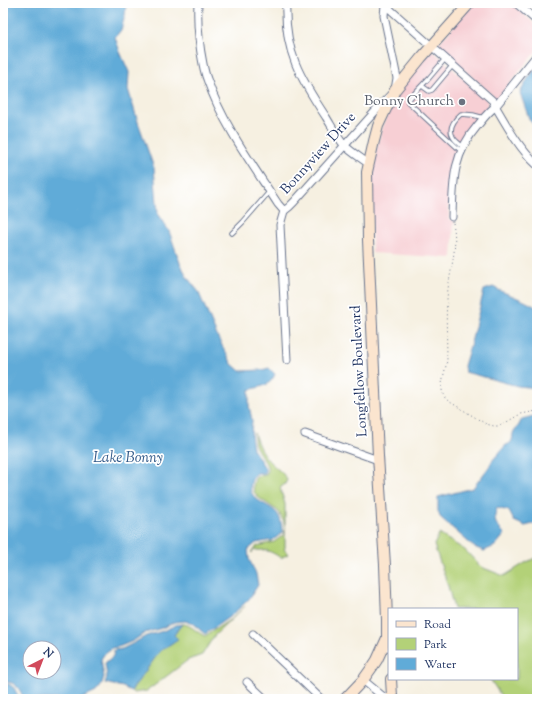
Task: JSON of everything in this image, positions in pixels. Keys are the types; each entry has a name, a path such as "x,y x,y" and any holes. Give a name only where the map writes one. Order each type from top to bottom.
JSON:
{"street":[{"path":"198,3 198,32 206,78 226,123 249,161 284,211 280,225 287,360"},
{"path":"286,3 286,28 289,43 294,62 304,83 344,145 369,164"},
{"name":"Longfellow Boulevard","path":"345,699 363,680 388,645 368,240 367,172 378,126 395,90 470,3"},
{"path":"516,3 537,21"},
{"path":"384,4 493,101 510,132 537,165"},
{"path":"384,4 384,16 397,78 395,90"},
{"path":"452,217 454,175 462,149 472,132 495,107 537,55"},
{"name":"Bonnyview Drive","path":"284,211 294,202 395,90"},
{"path":"305,434 378,460"},
{"path":"253,634 321,699"},
{"path":"363,680 386,699"},
{"path":"390,699 392,696 391,680"},
{"path":"247,682 265,699"}],"lane":[{"path":"445,58 408,102 462,149"},
{"path":"422,86 429,91 432,90 454,65"},
{"path":"462,149 454,138 452,123 461,114 484,118"},
{"path":"232,233 270,191"}],"path":[{"path":"452,217 455,234 455,246 448,290 446,316 446,360 442,388 443,394 450,402 486,424 494,426 505,424 522,414 537,411"}],"shaded area":[{"path":"474,3 511,3 537,26 537,50 496,99 437,45"},
{"path":"432,50 488,101 486,111 463,139 453,164 449,189 449,220 454,220 452,258 372,253 371,194 373,164 382,127 398,92"}],"green space":[{"path":"254,433 263,454 287,480 280,488 285,504 285,534 284,522 278,511 259,498 254,492 253,486 255,478 266,475 267,468 255,446"},
{"path":"285,534 284,549 288,554 281,558 268,551 253,550 257,546 274,542"},
{"path":"439,534 465,550 481,567 504,576 537,557 537,699 503,699 491,680 518,680 518,608 454,608 434,545"},
{"path":"232,619 214,636 202,655 188,660 147,691 134,693 131,691 160,651 177,639 174,635 182,624 188,625 205,636"}],"water":[{"name":"Lake Bonny","path":"3,3 126,3 125,15 121,30 115,37 129,72 128,89 154,168 158,215 169,231 180,263 187,277 198,291 218,338 232,364 240,371 262,370 269,368 275,374 268,384 249,390 253,449 265,468 265,473 257,473 253,477 251,489 255,497 278,514 281,522 282,533 273,540 256,543 248,550 249,559 256,574 258,585 249,599 232,615 205,634 192,623 185,621 175,622 145,633 133,641 121,646 112,648 105,653 101,659 104,677 101,686 96,692 81,699 24,699 14,684 3,682"},
{"path":"537,66 537,128 530,121 520,93"},
{"path":"493,287 537,308 537,388 518,386 465,372 464,366 484,290"},
{"path":"537,415 537,523 525,526 514,521 509,511 497,508 495,519 499,528 505,534 495,546 484,551 474,547 440,517 438,511 438,497 473,488 492,461 506,445 511,442 513,433 519,426 522,419"},
{"path":"182,624 174,635 178,639 160,651 131,691 123,687 105,683 107,677 105,663 113,656 114,650 122,649 146,636"},
{"path":"9,684 14,688 20,699 3,699 3,685"}],"place":[{"name":"Bonny Church","path":"462,102"}]}
